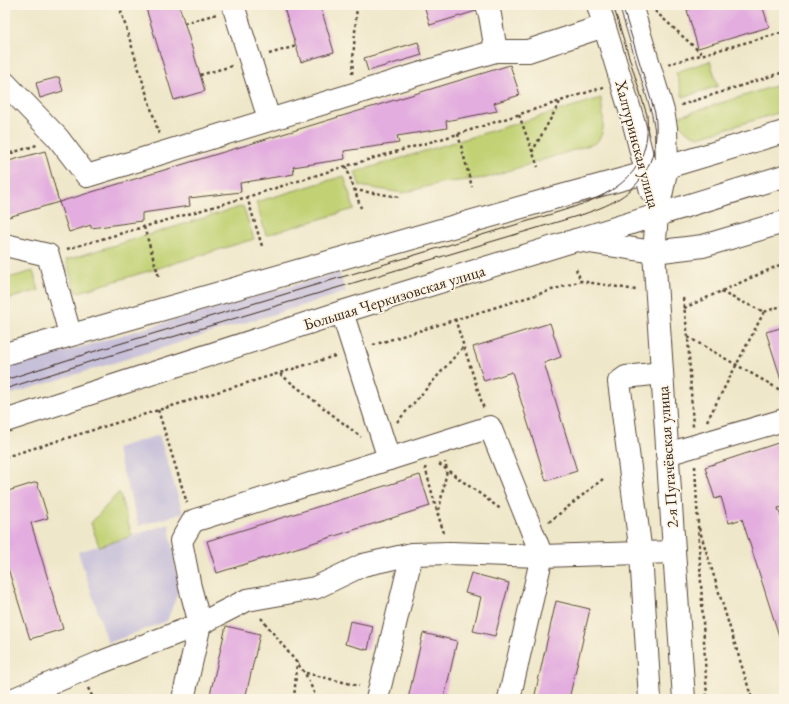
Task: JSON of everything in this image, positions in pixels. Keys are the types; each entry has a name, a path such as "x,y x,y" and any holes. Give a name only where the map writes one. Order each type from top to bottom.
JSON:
{"main road":[{"path":"233,5 270,119"},
{"path":"487,5 496,51"},
{"name":"Халтуринская улица","path":"598,5 630,112 657,170"},
{"name":"Халтуринская улица","path":"631,5 663,110 666,128 657,170 658,215"},
{"path":"5,83 58,138 87,176 496,51 528,51 604,26"},
{"path":"5,354 70,334 657,170 784,132"},
{"name":"Большая Черкизовская улица","path":"5,421 342,312 784,176"},
{"name":"2-я Пугачёвская улица","path":"658,215 654,252 684,699"},
{"path":"576,240 654,252 703,246 784,222"},
{"path":"5,245 48,255 70,334"},
{"path":"342,312 354,350 374,440 389,459"},
{"path":"650,699 641,554 619,382 626,377 661,373"},
{"path":"667,454 784,420"},
{"path":"183,699 200,624 190,587 181,541 193,521 490,427 542,556 509,699"},
{"path":"14,699 99,663 200,624 247,600 315,588 362,565 412,554 450,553 542,556 674,552"},
{"path":"378,695 412,554"},
{"path":"5,695 6,699"}],"path":[{"path":"118,5 164,152"},
{"path":"350,95 358,5"},
{"path":"654,10 702,54"},
{"path":"664,65 784,32"},
{"path":"676,106 784,72"},
{"path":"48,255 144,228 346,166 458,134 608,86"},
{"path":"532,152 560,101"},
{"path":"519,115 538,168"},
{"path":"458,134 472,187"},
{"path":"5,155 58,138"},
{"path":"346,166 361,208"},
{"path":"354,190 400,197"},
{"path":"246,197 262,246"},
{"path":"144,228 159,277"},
{"path":"684,308 784,263"},
{"path":"576,269 581,281"},
{"path":"5,457 581,281 636,290"},
{"path":"720,292 764,312"},
{"path":"683,298 688,337 707,699"},
{"path":"694,446 764,312 784,305"},
{"path":"455,319 490,427"},
{"path":"688,337 780,390 784,403"},
{"path":"280,373 374,440 464,346"},
{"path":"158,410 193,521"},
{"path":"438,515 447,470 441,443"},
{"path":"420,450 503,511"},
{"path":"420,450 450,553"},
{"path":"534,534 604,479"},
{"path":"698,524 752,699"},
{"path":"247,600 305,673 316,699"},
{"path":"294,699 297,662"},
{"path":"305,673 378,695"}],"shaded area":[{"path":"339,272 346,292 5,396 5,363 59,346 64,352"},
{"path":"159,435 183,513 139,526 116,448"},
{"path":"169,524 179,590 167,621 108,643 78,552"}],"green space":[{"path":"710,61 718,86 683,97 676,72"},
{"path":"784,83 784,111 699,137 685,130 677,117"},
{"path":"601,98 603,127 600,138 596,143 486,178 440,183 403,193 360,186 355,172"},
{"path":"344,176 354,209 266,235 256,202"},
{"path":"243,206 254,239 79,292 75,290 66,260"},
{"path":"33,271 39,290 5,300 5,279"},
{"path":"119,492 132,536 99,546 91,523"}],"building":[{"path":"145,5 179,5 205,91 174,100"},
{"path":"283,5 320,5 334,52 301,62"},
{"path":"424,5 475,5 476,11 430,25"},
{"path":"704,5 762,5 769,27 698,48 687,10"},
{"path":"418,42 422,55 368,71 364,58"},
{"path":"510,65 520,95 494,103 497,111 446,121 447,128 397,136 399,143 344,151 345,159 293,167 294,174 240,183 241,192 189,198 190,206 142,213 142,221 91,228 91,225 69,232 59,202"},
{"path":"59,77 63,91 40,98 36,83"},
{"path":"45,151 59,202 5,218 5,162"},
{"path":"550,323 561,357 544,363 577,471 546,481 512,372 484,381 473,347"},
{"path":"784,327 784,378 781,379 766,332"},
{"path":"784,441 784,507 778,508 784,526 784,641 781,642 742,519 729,523 721,497 715,499 705,467"},
{"path":"420,475 430,506 217,573 207,541"},
{"path":"37,482 48,518 31,523 63,629 30,639 5,559 5,492"},
{"path":"471,573 509,583 495,636 473,631 481,597 465,593"},
{"path":"556,601 590,609 569,699 534,699"},
{"path":"350,621 373,626 368,650 345,644"},
{"path":"226,626 260,634 245,699 209,699"},
{"path":"423,633 457,641 444,699 408,699"}],"tram line":[{"path":"5,380 89,353 555,213 592,200 608,192 622,182 634,170 642,155 647,137 647,115 613,5"},
{"path":"5,389 92,361 584,214 618,199 629,192 645,173 654,150 656,138 655,113 622,5"}]}
